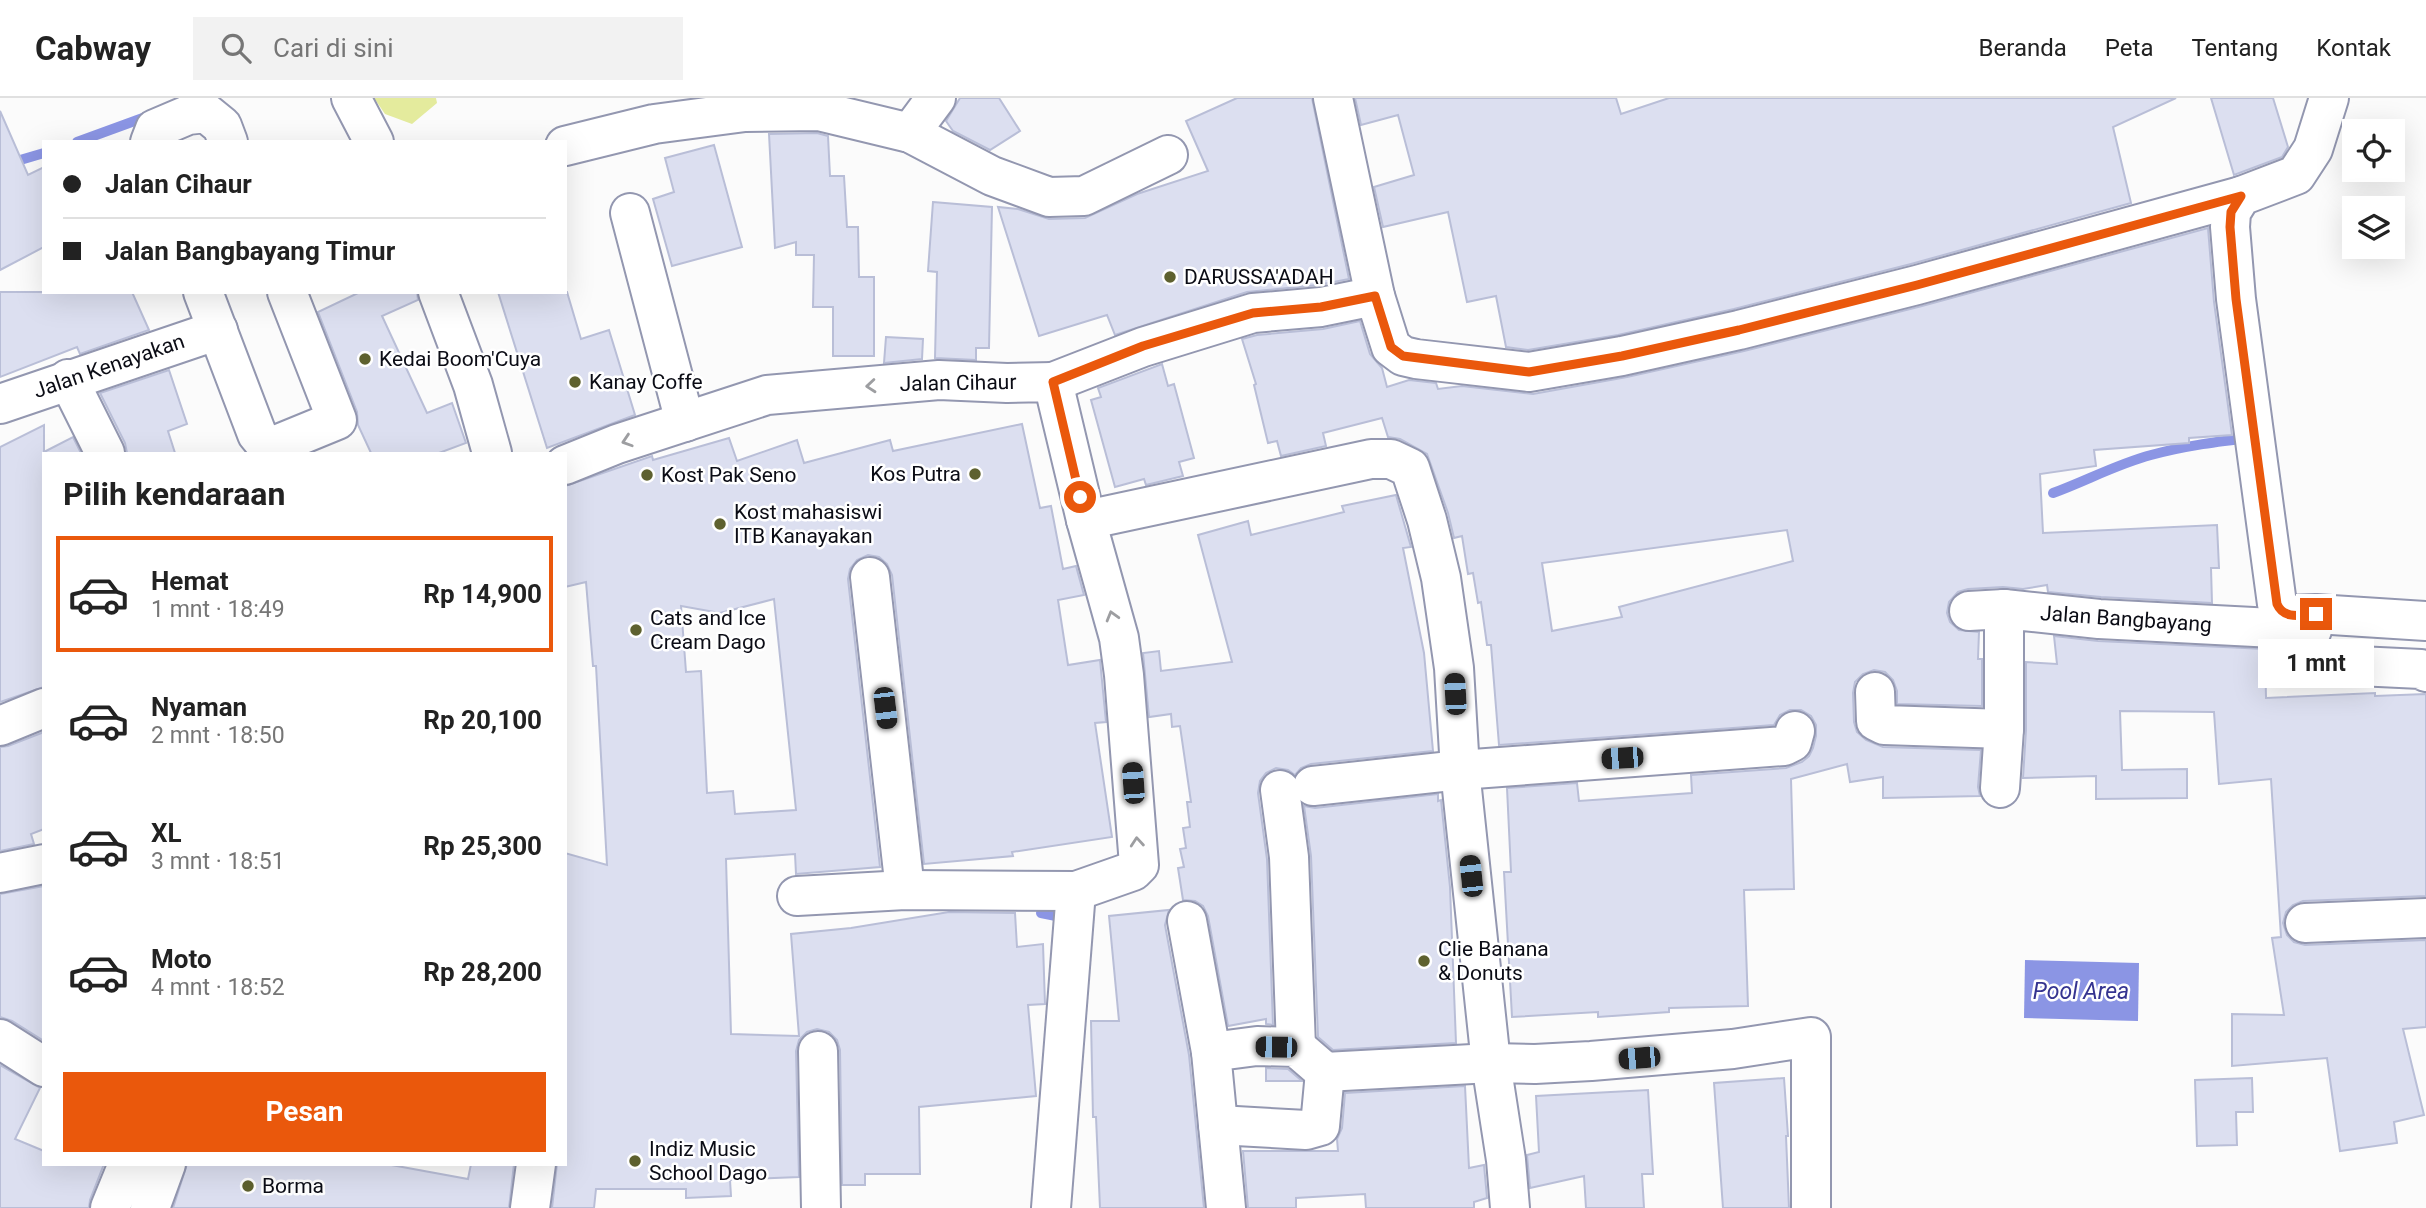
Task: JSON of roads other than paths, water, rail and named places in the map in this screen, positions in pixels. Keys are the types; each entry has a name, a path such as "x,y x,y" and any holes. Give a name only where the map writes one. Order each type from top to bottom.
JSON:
{"street":[{"path":"351,98 373,140"},
{"path":"910,132 936,98"},
{"path":"1333,98 1375,296 1391,347 1403,356 1529,372 1622,356 1765,324 2241,196 2296,176 2314,149 2329,98"},
{"path":"567,146 654,124 745,112 819,111 910,132 992,176 1049,197 1084,197 1168,155"},
{"path":"151,140 155,129 188,115 217,118"},
{"path":"2241,196 2231,212 2230,227 2236,299 2278,609 2285,615 2316,614 2426,621"},
{"path":"630,213 685,422"},
{"path":"204,294 257,434 266,445 276,445 337,420 288,294"},
{"path":"439,294 473,385 492,452"},
{"path":"797,896 905,890 1076,891 1133,872 1139,865 1119,639 1086,520 1053,382 1143,346 1253,313 1321,307 1375,296"},
{"name":"Jalan Kenayakan","path":"0,404 218,330"},
{"path":"68,379 104,452"},
{"name":"Jalan Cihaur","path":"567,464 617,444 767,394 939,380 1053,382"},
{"path":"1086,520 1371,459 1391,459 1410,468 1427,520 1441,578 1454,668 1460,770 1491,1063 1506,1160 1510,1208"},
{"path":"870,577 905,890"},
{"name":"Jalan Bangbayang","path":"2000,788 2004,729 1987,610 2099,619 2426,636"},
{"path":"2295,663 2421,669 2426,672"},
{"path":"1875,691 1876,721 1885,725 2004,729"},
{"path":"0,726 42,709"},
{"path":"1296,1047 1289,857 1297,788 1460,770 1784,746 1792,743 1795,730"},
{"path":"0,873 42,864"},
{"path":"1051,1208 1076,891"},
{"path":"2305,923 2426,918"},
{"path":"1187,921 1211,1052 1226,1208"},
{"path":"1211,1052 1257,1046 1296,1047 1325,1072 1662,1056 1811,1037 1811,1208"},
{"path":"0,1039 42,1066"},
{"path":"818,1051 821,1208"},
{"path":"1218,1125 1306,1130 1320,1126 1325,1072"},
{"path":"110,1208 127,1166"},
{"path":"150,1208 165,1166"},
{"path":"530,1208 536,1166"}],"water":[{"name":"Pool Area","path":"2025,960 2139,963 2138,1021 2024,1018"}],"waterway":[{"path":"82,140 151,115"},
{"path":"0,166 42,154"},
{"path":"2053,493 2151,455 2248,438"},
{"path":"1041,913 1056,916 1062,926"}],"place":[{"name":"DARUSSA'ADAH","path":"1170,277"},
{"name":"Kedai Boom'Cuya","path":"365,359"},
{"name":"Kanay Coffe","path":"575,382"},
{"name":"Kos Putra","path":"975,474"},
{"name":"Kost Pak Seno","path":"647,475"},
{"name":"Kost mahasiswi ITB Kanayakan","path":"720,524"},
{"name":"Cats and Ice Cream Dago","path":"636,630"},
{"name":"Clie Banana & Donuts","path":"1424,961"},
{"name":"Indiz Music School Dago","path":"635,1161"},
{"name":"Borma","path":"248,1186"}]}
